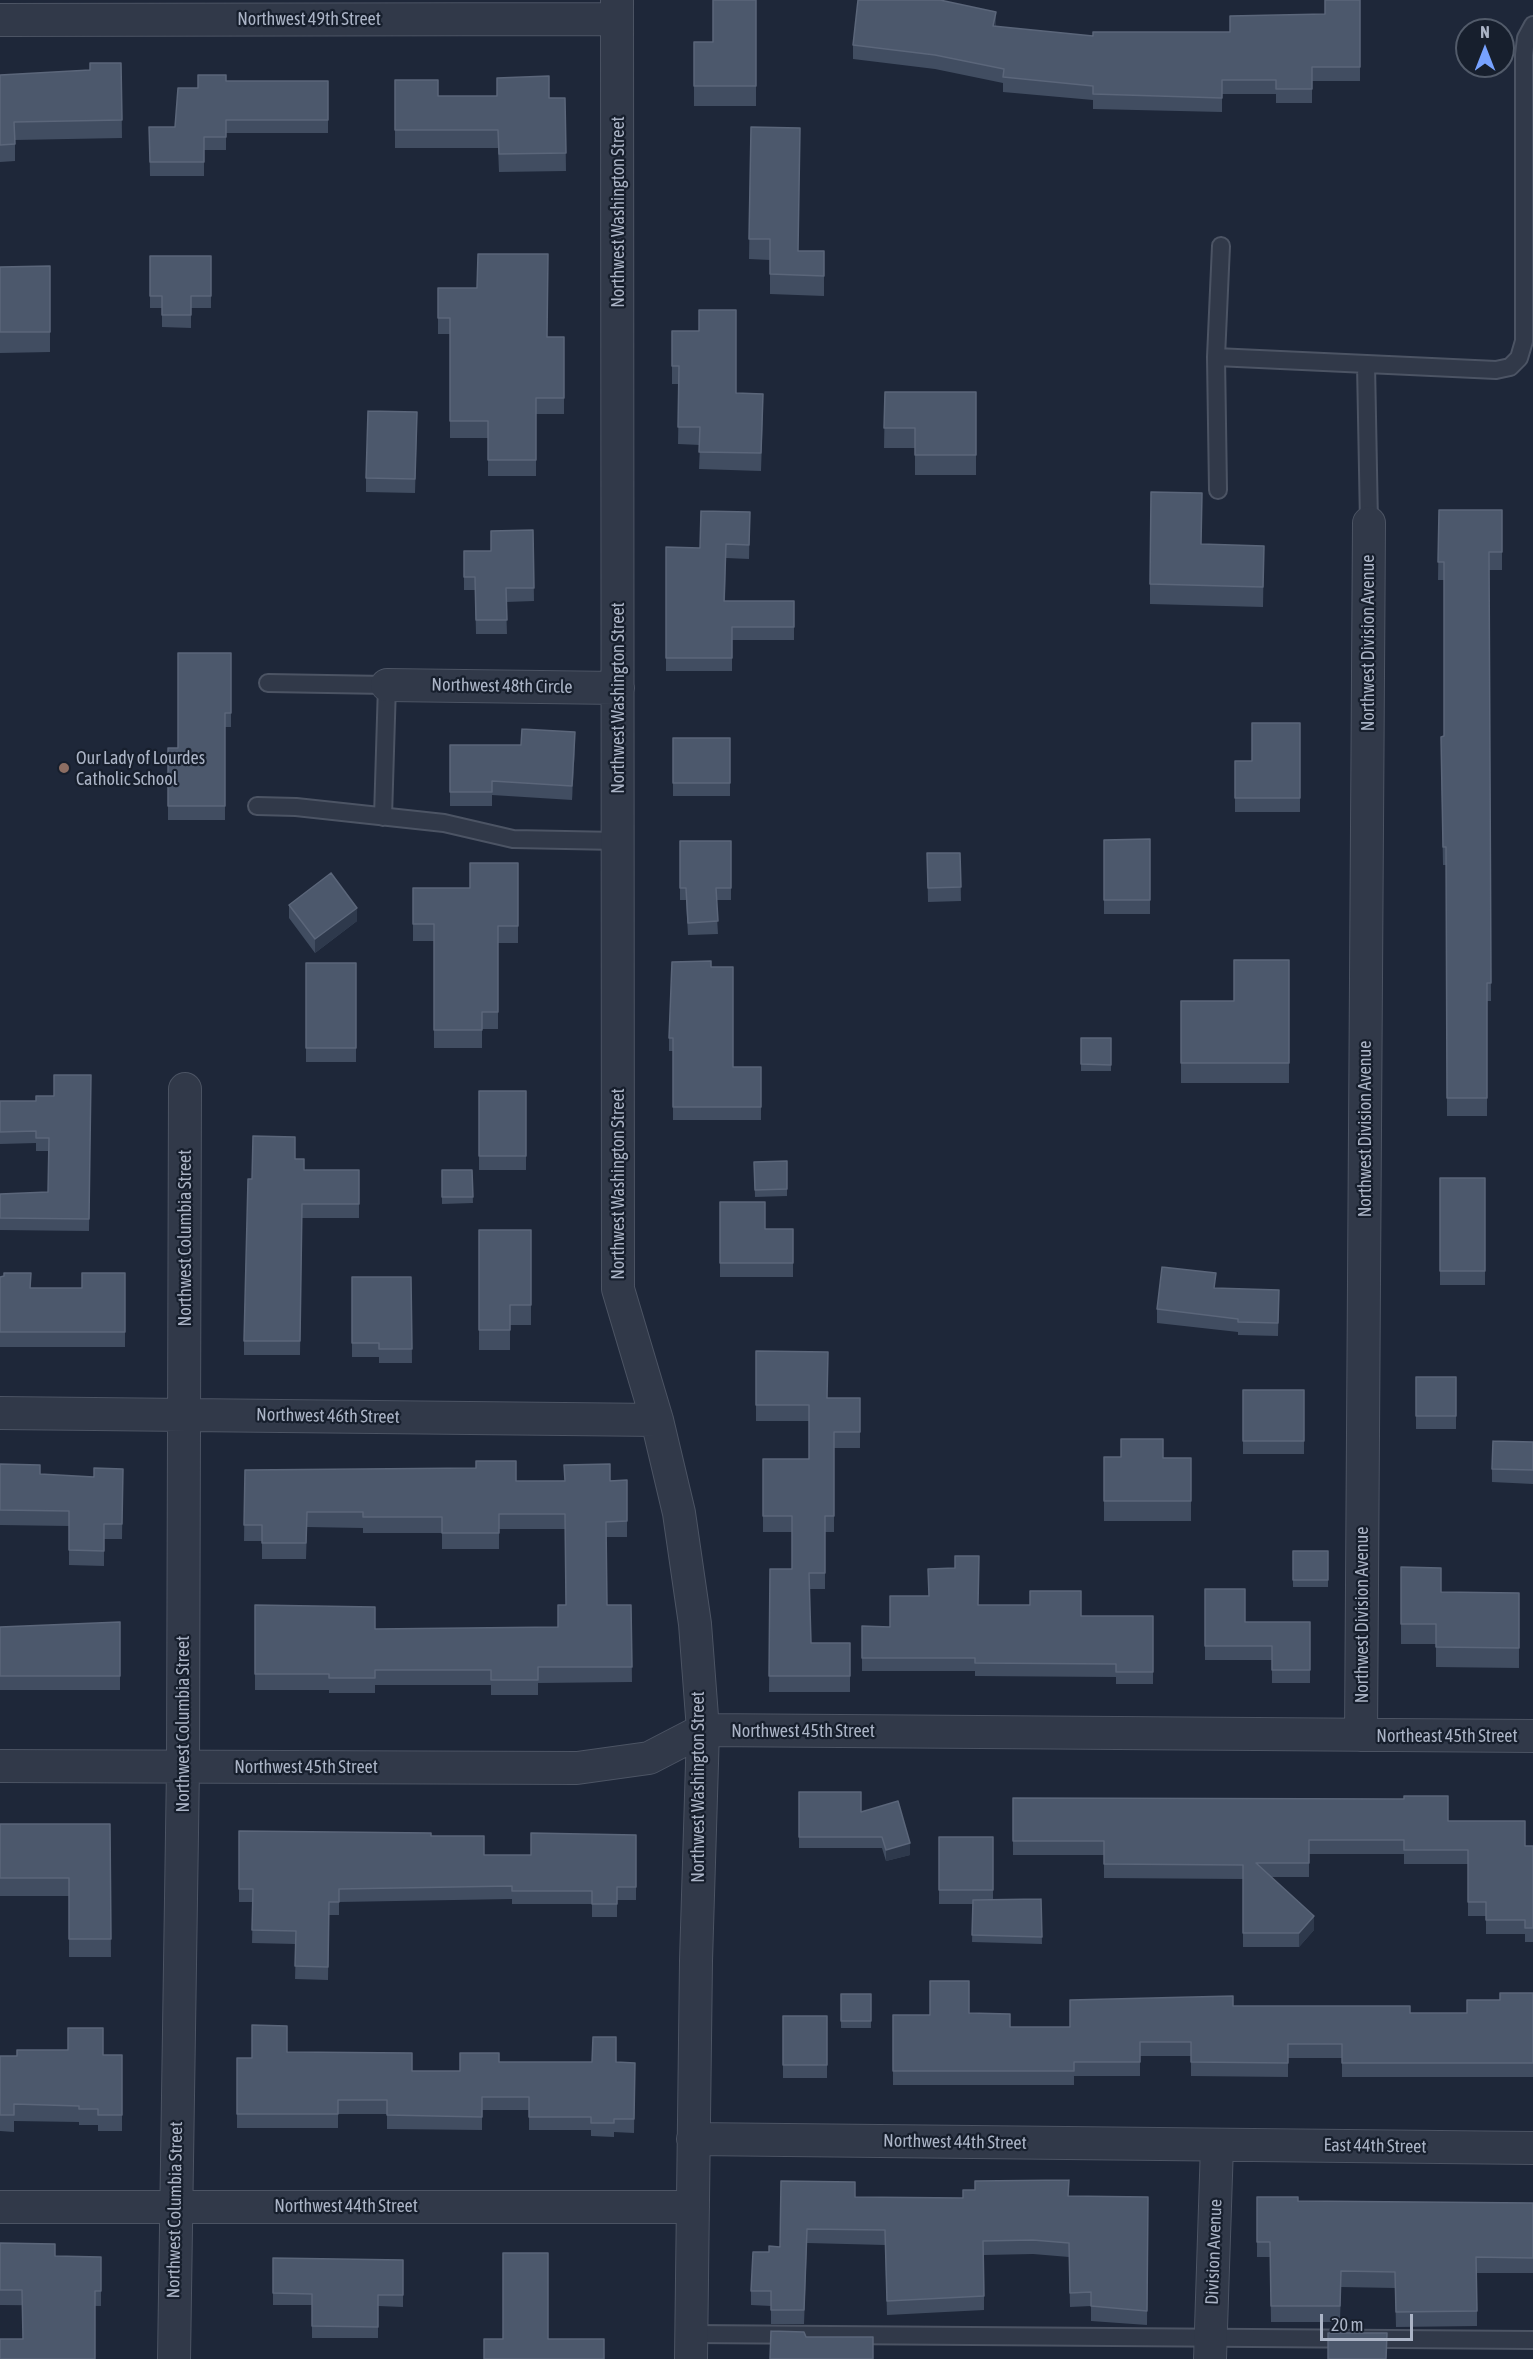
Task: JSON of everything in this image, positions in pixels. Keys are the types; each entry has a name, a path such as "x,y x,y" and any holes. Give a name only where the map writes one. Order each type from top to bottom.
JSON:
{"street":[{"name":"Northwest 49th Street","path":"0,20 267,10 617,10"},
{"name":"Northwest Washington Street","path":"617,10 618,1289 657,1420 680,1524 695,1624 703,1730 693,2139 691,2347"},
{"name":"Northwest Division Avenue","path":"1361,1735 1369,523"},
{"name":"Northwest 48th Circle","path":"387,685 618,688"},
{"name":"Northwest Columbia Street","path":"174,2359 174,2209 183,1767 185,1089"},
{"name":"Northwest 46th Street","path":"0,1413 657,1420"},
{"name":"Northwest 45th Street","path":"0,1766 577,1768 649,1758 703,1730 1361,1735"},
{"name":"Northeast 45th Street","path":"1361,1735 1533,1736"},
{"name":"Northwest 44th Street","path":"693,2139 1217,2145"},
{"name":"East 44th Street","path":"1217,2145 1533,2148"},
{"name":"Division Avenue","path":"1210,2348 1217,2145"},
{"name":"Northwest 44th Street","path":"0,2208 693,2207"}],"lane":[{"path":"1216,357 1496,370 1510,367 1519,358 1524,341 1524,55 1527,38 1533,25"},
{"path":"1218,490 1216,357 1221,246"},
{"path":"1366,364 1369,523"},
{"path":"268,683 387,685 383,817"},
{"path":"257,806 296,807 444,823 513,839 618,841"},
{"path":"691,2347 1210,2348 1533,2340"}],"building":[{"path":"713,0 756,0 756,86 694,86 694,42 713,42"},
{"path":"858,0 940,0 996,12 993,26 1093,36 1093,32 1230,32 1230,16 1325,14 1325,0 1360,0 1360,67 1312,67 1312,89 1276,89 1276,80 1222,80 1222,98 1093,94 1093,86 1003,77 1004,69 935,55 853,45"},
{"path":"90,63 121,63 122,120 14,122 15,144 0,145 0,75 90,70"},
{"path":"198,75 226,75 226,81 328,81 328,120 226,120 226,137 204,137 204,162 150,162 149,127 175,127 178,88 198,88"},
{"path":"549,76 549,98 565,98 566,153 499,154 498,130 395,130 395,80 438,80 438,96 497,96 497,78"},
{"path":"751,127 800,128 798,251 824,251 824,276 770,274 770,239 749,239"},
{"path":"478,254 548,254 547,337 564,337 564,398 536,398 536,460 488,460 488,421 450,421 450,318 438,318 438,288 477,288"},
{"path":"150,256 211,256 211,296 191,296 191,315 162,315 162,296 150,296"},
{"path":"50,266 50,332 0,332 0,267"},
{"path":"699,310 736,310 736,393 763,394 761,453 699,452 700,427 678,427 679,366 672,366 672,331 699,331"},
{"path":"885,392 976,392 976,455 915,455 915,428 884,428"},
{"path":"368,411 417,412 415,479 366,478"},
{"path":"1151,492 1202,493 1201,544 1264,546 1263,587 1150,584"},
{"path":"1439,510 1502,510 1502,552 1489,552 1491,983 1487,983 1487,1098 1447,1098 1446,847 1443,847 1441,737 1444,736 1444,562 1438,562"},
{"path":"701,511 750,512 749,545 726,544 724,601 794,601 794,627 732,627 732,658 666,658 666,547 700,548"},
{"path":"533,530 534,588 506,588 507,620 476,620 475,577 464,577 464,551 491,551 491,531"},
{"path":"178,653 231,653 231,713 225,713 225,806 168,806 168,748 178,748"},
{"path":"1252,723 1300,723 1300,798 1235,798 1235,761 1252,761"},
{"path":"522,729 575,732 572,786 492,781 492,792 450,792 450,745 521,745"},
{"path":"673,738 730,738 730,783 673,783"},
{"path":"1150,839 1150,900 1104,900 1104,840"},
{"path":"680,841 731,841 731,888 716,888 718,921 688,923 686,888 680,888"},
{"path":"927,853 960,853 961,887 928,888"},
{"path":"470,863 518,863 518,926 498,926 498,1012 482,1012 482,1030 434,1030 434,924 413,924 413,888 470,888"},
{"path":"331,873 357,908 315,939 289,905"},
{"path":"1234,960 1289,960 1289,1063 1181,1063 1181,1001 1234,1001"},
{"path":"711,961 711,967 733,967 733,1067 761,1067 761,1107 673,1107 673,1038 669,1038 672,962"},
{"path":"306,963 356,963 356,1048 306,1048"},
{"path":"1081,1038 1111,1038 1111,1065 1081,1064"},
{"path":"54,1075 91,1075 89,1219 0,1218 0,1194 48,1192 49,1138 36,1138 36,1131 0,1132 0,1101 36,1101 36,1096 54,1096"},
{"path":"479,1091 526,1091 526,1156 479,1156"},
{"path":"253,1136 295,1137 295,1159 304,1159 304,1170 359,1170 359,1204 302,1204 300,1341 244,1341 248,1179 252,1179"},
{"path":"787,1161 787,1189 755,1190 754,1162"},
{"path":"442,1170 472,1170 473,1197 442,1197"},
{"path":"1440,1178 1485,1178 1485,1271 1440,1271"},
{"path":"720,1202 765,1202 765,1229 793,1229 793,1263 720,1263"},
{"path":"479,1230 531,1230 531,1305 510,1305 510,1330 479,1330"},
{"path":"1162,1267 1216,1273 1214,1288 1279,1290 1278,1323 1238,1322 1238,1319 1157,1309"},
{"path":"4,1273 31,1273 30,1288 82,1288 82,1273 125,1273 125,1332 0,1332 0,1277 4,1276"},
{"path":"352,1277 411,1277 412,1349 379,1349 379,1343 352,1343"},
{"path":"756,1351 828,1352 827,1398 860,1398 860,1432 834,1432 834,1516 825,1516 825,1573 809,1573 811,1643 850,1643 850,1676 769,1676 770,1569 792,1569 792,1516 763,1516 763,1459 809,1459 809,1405 756,1405"},
{"path":"1416,1377 1456,1377 1456,1416 1416,1416"},
{"path":"1243,1390 1304,1390 1304,1441 1243,1441"},
{"path":"1121,1439 1163,1439 1163,1458 1191,1458 1191,1501 1104,1501 1104,1457 1121,1457"},
{"path":"1493,1441 1533,1442 1533,1470 1492,1469"},
{"path":"476,1461 516,1461 516,1481 565,1481 564,1465 610,1464 610,1481 627,1480 627,1521 606,1522 607,1605 631,1605 632,1667 538,1667 538,1680 491,1680 491,1670 375,1670 375,1678 329,1678 329,1674 255,1674 255,1605 375,1607 375,1629 558,1627 558,1605 566,1605 565,1514 499,1514 499,1533 442,1533 442,1517 363,1517 363,1512 307,1512 306,1543 262,1543 262,1525 244,1525 245,1470 476,1468"},
{"path":"0,1464 40,1465 40,1474 94,1477 94,1468 123,1469 122,1524 104,1524 104,1551 69,1550 69,1511 0,1510"},
{"path":"1293,1551 1328,1551 1328,1580 1293,1580"},
{"path":"955,1556 979,1556 978,1605 1030,1605 1030,1591 1081,1591 1081,1616 1153,1616 1153,1672 1116,1672 1116,1664 975,1663 975,1658 862,1658 862,1626 890,1627 890,1596 929,1596 928,1569 955,1568"},
{"path":"1401,1567 1441,1568 1441,1592 1519,1593 1519,1648 1436,1647 1436,1624 1401,1624"},
{"path":"1205,1589 1245,1589 1245,1622 1310,1622 1310,1670 1272,1670 1272,1646 1205,1646"},
{"path":"120,1622 120,1676 0,1676 0,1627"},
{"path":"799,1792 861,1792 861,1812 898,1801 910,1843 886,1850 882,1837 799,1837"},
{"path":"1404,1796 1448,1796 1448,1821 1525,1821 1525,1846 1533,1846 1533,1928 1525,1928 1525,1920 1486,1920 1486,1902 1468,1902 1468,1850 1404,1850 1404,1840 1309,1840 1309,1863 1256,1863 1314,1916 1299,1933 1243,1933 1243,1865 1104,1864 1104,1841 1013,1841 1013,1798 1404,1799"},
{"path":"0,1824 110,1824 111,1939 69,1939 69,1878 0,1878"},
{"path":"239,1831 431,1833 431,1836 484,1836 484,1855 531,1855 531,1833 636,1835 636,1887 617,1887 617,1904 592,1904 592,1891 512,1891 512,1886 339,1889 339,1902 329,1902 328,1967 295,1966 296,1931 252,1930 253,1889 239,1889"},
{"path":"939,1837 993,1837 993,1890 939,1890"},
{"path":"1041,1899 1042,1937 972,1935 973,1900"},
{"path":"930,1981 969,1981 969,2013 1010,2014 1010,2027 1070,2027 1070,2000 1233,1996 1233,2006 1410,2006 1410,2013 1467,2013 1467,2000 1500,2000 1500,1993 1533,1993 1533,2063 1342,2063 1342,2044 1288,2044 1288,2063 1191,2062 1191,2042 1140,2042 1140,2062 1074,2062 1074,2071 893,2071 893,2015 930,2015"},
{"path":"841,1994 871,1994 871,2021 841,2021"},
{"path":"783,2016 827,2016 827,2065 783,2065"},
{"path":"252,2025 287,2026 287,2052 412,2053 412,2071 460,2071 460,2053 499,2053 499,2062 592,2062 593,2037 616,2037 616,2062 635,2063 634,2119 614,2119 614,2123 591,2123 591,2117 529,2117 529,2097 482,2097 482,2117 387,2115 387,2100 338,2100 338,2114 237,2114 237,2058 252,2058"},
{"path":"68,2028 103,2028 103,2055 122,2055 122,2115 98,2115 98,2109 79,2109 79,2106 14,2104 14,2115 0,2115 0,2056 17,2056 17,2050 68,2050"},
{"path":"1069,2180 1068,2196 1148,2197 1147,2311 1091,2306 1091,2292 1070,2293 1069,2243 1033,2240 983,2241 984,2296 887,2301 885,2230 807,2229 804,2310 771,2310 771,2291 751,2291 753,2252 769,2252 769,2246 780,2247 781,2181 855,2182 855,2197 963,2198 963,2190 975,2190 975,2181"},
{"path":"1257,2197 1298,2197 1298,2201 1533,2203 1533,2258 1476,2257 1477,2311 1396,2312 1395,2272 1341,2271 1340,2306 1271,2306 1270,2242 1257,2242"},
{"path":"0,2243 55,2244 55,2256 101,2257 101,2291 95,2291 95,2359 0,2359 0,2339 23,2339 22,2290 0,2290"},
{"path":"503,2253 548,2253 548,2339 604,2339 604,2359 484,2359 484,2339 503,2339"},
{"path":"273,2258 403,2260 403,2295 378,2295 378,2327 312,2326 312,2294 273,2293"},
{"path":"771,2331 804,2332 806,2337 873,2337 873,2359 770,2359"},
{"path":"1328,2333 1387,2333 1386,2359 1328,2359"}],"place":[{"name":"Our Lady of Lourdes Catholic School","path":"64,768"}]}
